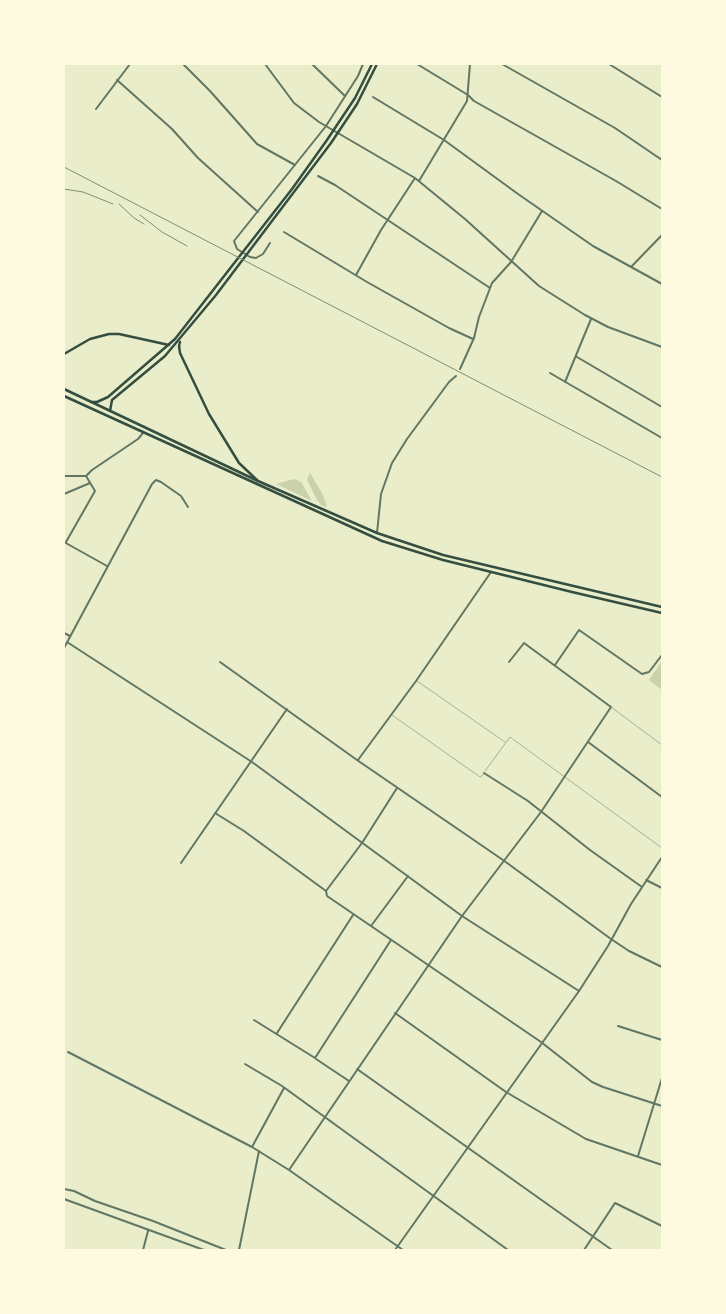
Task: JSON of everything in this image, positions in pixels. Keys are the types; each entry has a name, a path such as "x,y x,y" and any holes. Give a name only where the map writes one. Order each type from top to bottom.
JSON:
{"main road":[{"path":"91,402 97,402 108,397 175,339 292,189 355,98 372,64"},
{"path":"110,411 112,400 152,368 175,346 253,247 331,143 361,97 377,64"},
{"path":"64,354 85,341 104,335 119,334 175,346"},
{"path":"184,334 179,344 179,351 202,401 239,464 258,481"},
{"path":"159,342 168,343 175,339"},
{"path":"64,389 258,481 377,533 443,555 661,607 658,612"},
{"path":"64,396 382,541 443,560 662,613"},
{"path":"541,584 542,578"}],"street":[{"path":"96,109 130,64"},
{"path":"184,64 257,144 296,166"},
{"path":"265,64 294,102 326,126 419,181 539,286 608,327 662,347"},
{"path":"312,64 345,96"},
{"path":"270,243 263,254 256,258 250,257 235,247 234,241 296,166 326,126 363,64"},
{"path":"417,64 468,95 474,102 616,181 662,209"},
{"path":"419,181 467,101 470,64"},
{"path":"502,64 615,128 662,160"},
{"path":"609,64 662,97"},
{"path":"117,80 172,129 198,158 259,212"},
{"path":"373,97 444,140 593,246 662,284"},
{"path":"318,176 335,185 490,288"},
{"path":"356,275 381,230 415,178"},
{"path":"460,369 473,340 490,288 497,276 511,262 542,211"},
{"path":"284,232 356,275 473,340"},
{"path":"631,267 662,235"},
{"path":"565,382 592,319"},
{"path":"577,357 662,407"},
{"path":"550,373 662,438"},
{"path":"377,533 381,494 392,463 448,382 456,376"},
{"path":"64,476 86,476 138,439 143,433"},
{"path":"86,476 95,491 65,542 107,566"},
{"path":"64,648 107,566 156,480 177,493 186,501 188,507"},
{"path":"64,494 90,483"},
{"path":"357,760 416,680 491,572"},
{"path":"555,665 579,630 642,674 649,672 662,655"},
{"path":"64,633 70,636"},
{"path":"67,642 252,762 462,916 579,991"},
{"path":"289,1170 462,916 541,812 611,707 524,643 509,662"},
{"path":"220,662 397,788 503,860 629,951 662,967"},
{"path":"181,863 287,709"},
{"path":"588,742 662,797"},
{"path":"484,773 642,886"},
{"path":"326,891 362,843 397,788"},
{"path":"215,813 244,831 326,891 327,896 354,915 542,1042 592,1082 662,1106"},
{"path":"395,1250 579,991 612,939 642,886 662,857"},
{"path":"371,926 408,876"},
{"path":"646,880 662,888"},
{"path":"277,1033 354,915"},
{"path":"315,1058 391,940"},
{"path":"395,1014 506,1092 586,1139 662,1164"},
{"path":"254,1020 349,1081"},
{"path":"618,1026 662,1040"},
{"path":"68,1052 259,1151 403,1250"},
{"path":"245,1064 284,1088 508,1250"},
{"path":"358,1069 612,1250"},
{"path":"638,1156 662,1078"},
{"path":"252,1147 284,1088"},
{"path":"240,1250 259,1151"},
{"path":"64,1189 74,1191 95,1201 153,1221 226,1250"},
{"path":"64,1199 204,1250"},
{"path":"584,1250 614,1203 662,1226"},
{"path":"143,1250 148,1230"}],"lane":[{"path":"416,680 506,742"},
{"path":"611,707 662,745"},
{"path":"391,714 480,777 510,737 662,848"}],"green space":[{"path":"310,473 322,493 327,506 325,507 317,500 307,480"},
{"path":"294,479 301,482 312,501 276,484"},
{"path":"662,661 662,690 649,680"}],"railway":[{"path":"64,167 662,477"},
{"path":"64,189 83,192 113,204"},
{"path":"119,204 134,218 144,224"},
{"path":"140,215 162,232 187,246"}]}
